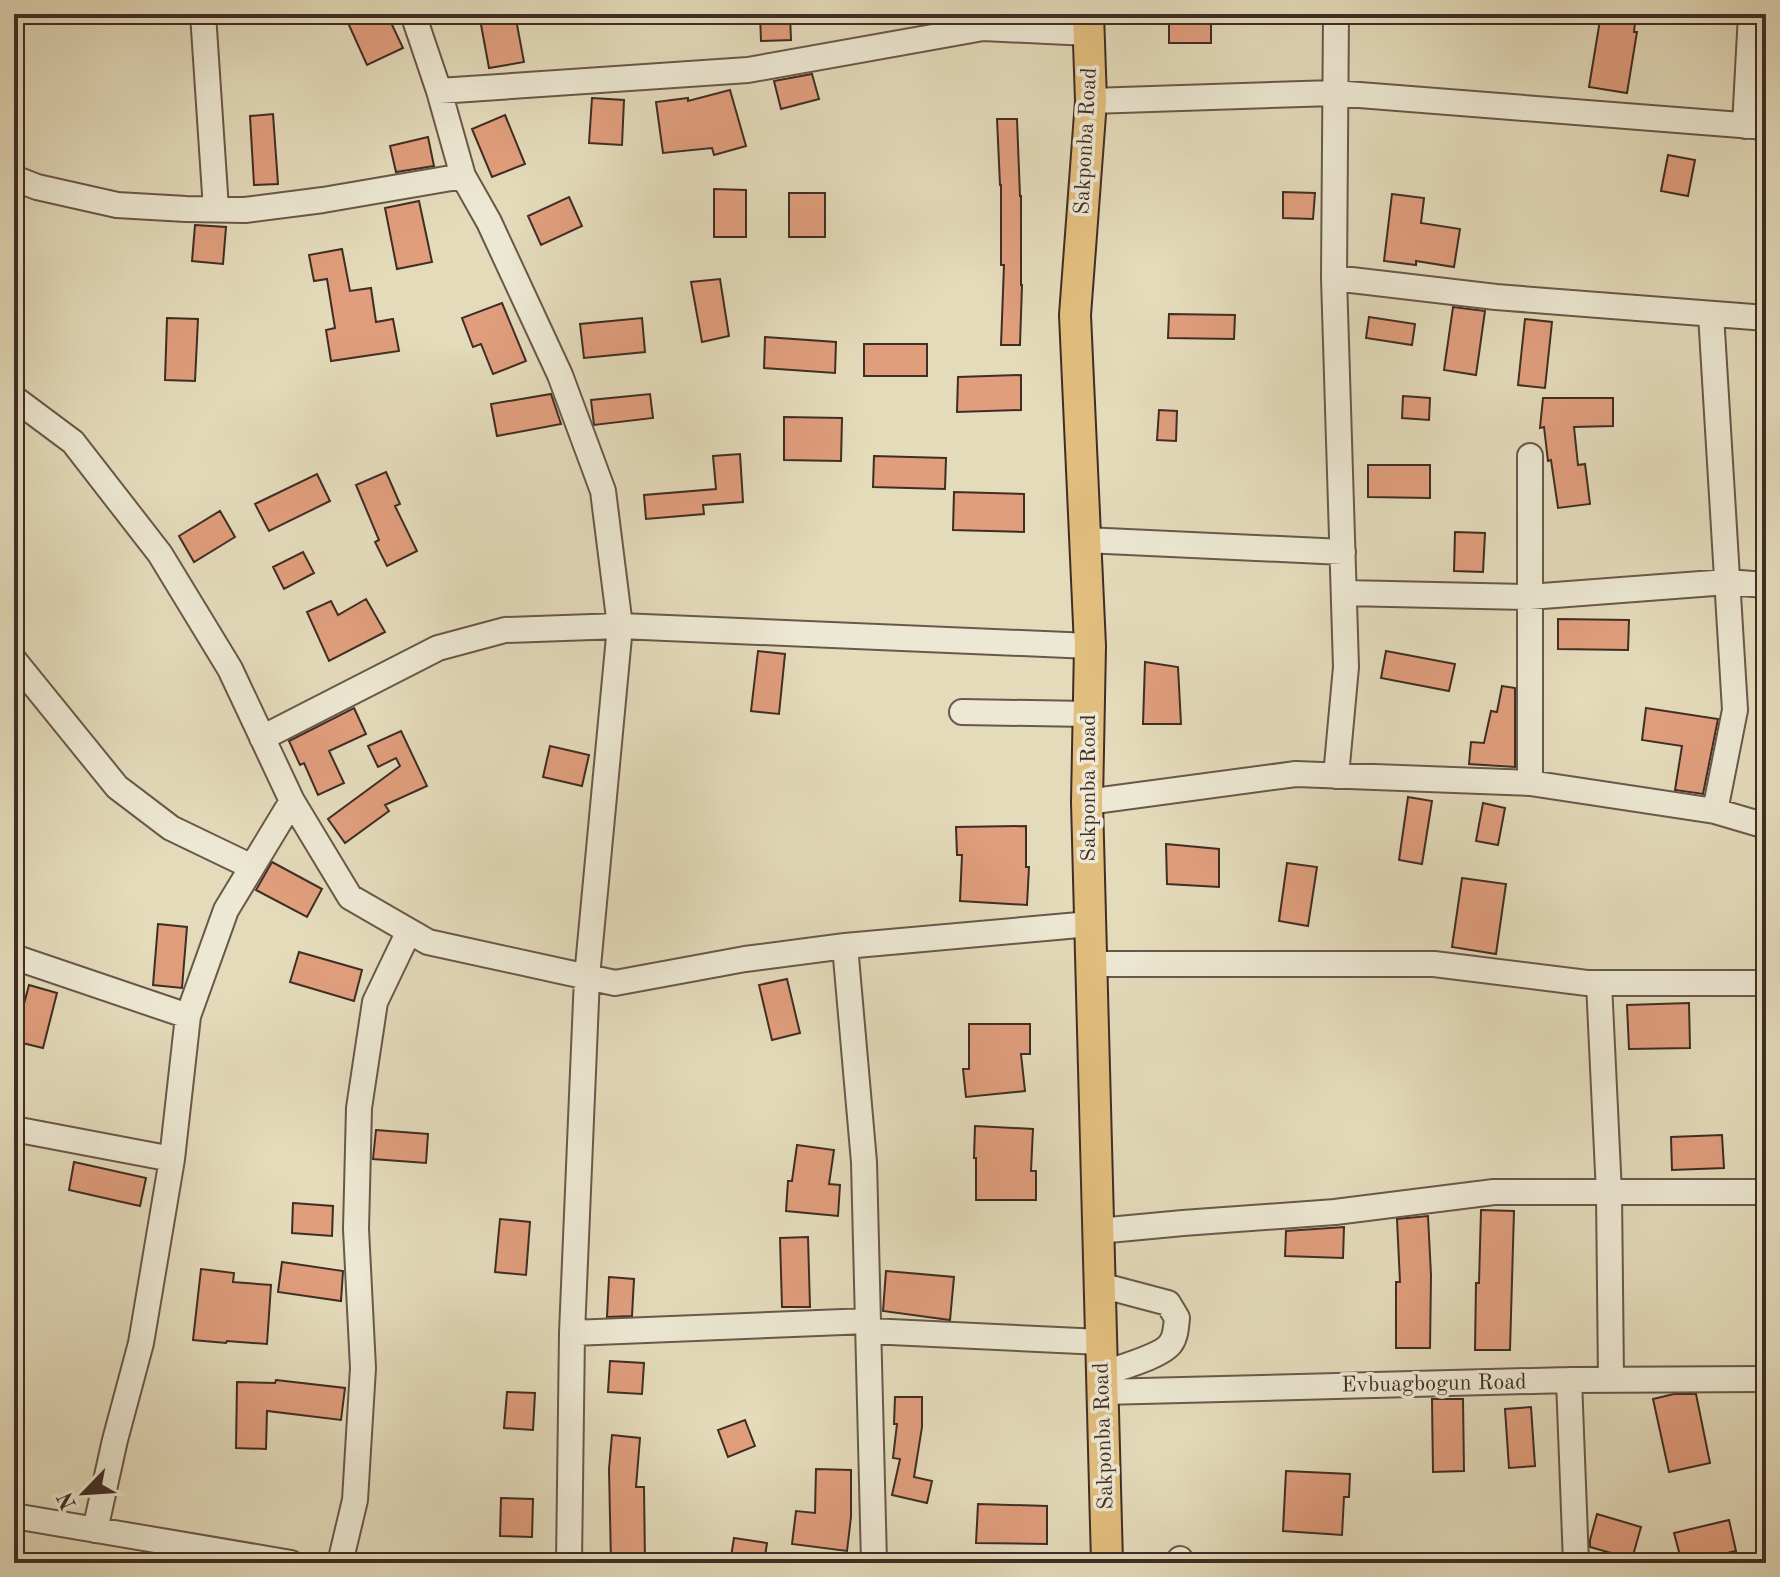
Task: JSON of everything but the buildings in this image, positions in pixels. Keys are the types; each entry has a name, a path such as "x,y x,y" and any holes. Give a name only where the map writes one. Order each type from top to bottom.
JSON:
{"main road":[{"name":"Sakponba Road","path":"1088,23 1091,101 1075,315 1090,646 1087,802 1107,1563"}],"street":[{"path":"203,14 216,209"},
{"path":"413,14 463,176 489,222 560,375 603,491 620,626 587,977 572,1333 569,1563"},
{"path":"1336,14 1334,278 1346,667 1336,776"},
{"path":"1091,101 1334,93 1756,126 1751,14"},
{"path":"439,91 748,70 983,28 1088,23"},
{"path":"14,178 37,187 117,205 245,210 463,176"},
{"path":"1334,278 1496,297 1766,318"},
{"path":"1711,314 1735,710 1715,811"},
{"path":"14,398 73,442 160,554 230,669 292,801 350,897 428,942 615,983 745,959 845,946 1090,924"},
{"path":"1530,456 1530,783"},
{"path":"1085,540 1343,552"},
{"path":"1345,593 1529,597 1727,582 1766,585"},
{"path":"262,738 438,648 505,630 620,626 1090,646"},
{"path":"14,660 117,787 171,828 252,867"},
{"path":"962,712 1089,714"},
{"path":"1087,802 1296,774 1530,783 1715,811 1766,826"},
{"path":"95,1530 141,1343 172,1159 188,1016 226,910 292,801"},
{"path":"340,1563 355,1500 363,1368 356,1229 359,1108 375,1002 409,931"},
{"path":"845,946 864,1162 874,1563"},
{"path":"14,957 188,1016"},
{"path":"1091,964 1434,964 1587,983 1766,983"},
{"path":"1599,983 1609,1193 1611,1380"},
{"path":"14,1129 172,1159"},
{"path":"1098,1231 1335,1212 1494,1192 1766,1192"},
{"path":"1100,1285 1168,1303 1177,1318 1170,1345 1102,1383"},
{"path":"572,1333 868,1326 1101,1342"},
{"name":"Evbuagbogun Road","path":"1102,1383 1766,1379"},
{"path":"1569,1380 1576,1563"},
{"path":"14,1516 95,1530 152,1551 291,1563"}]}
